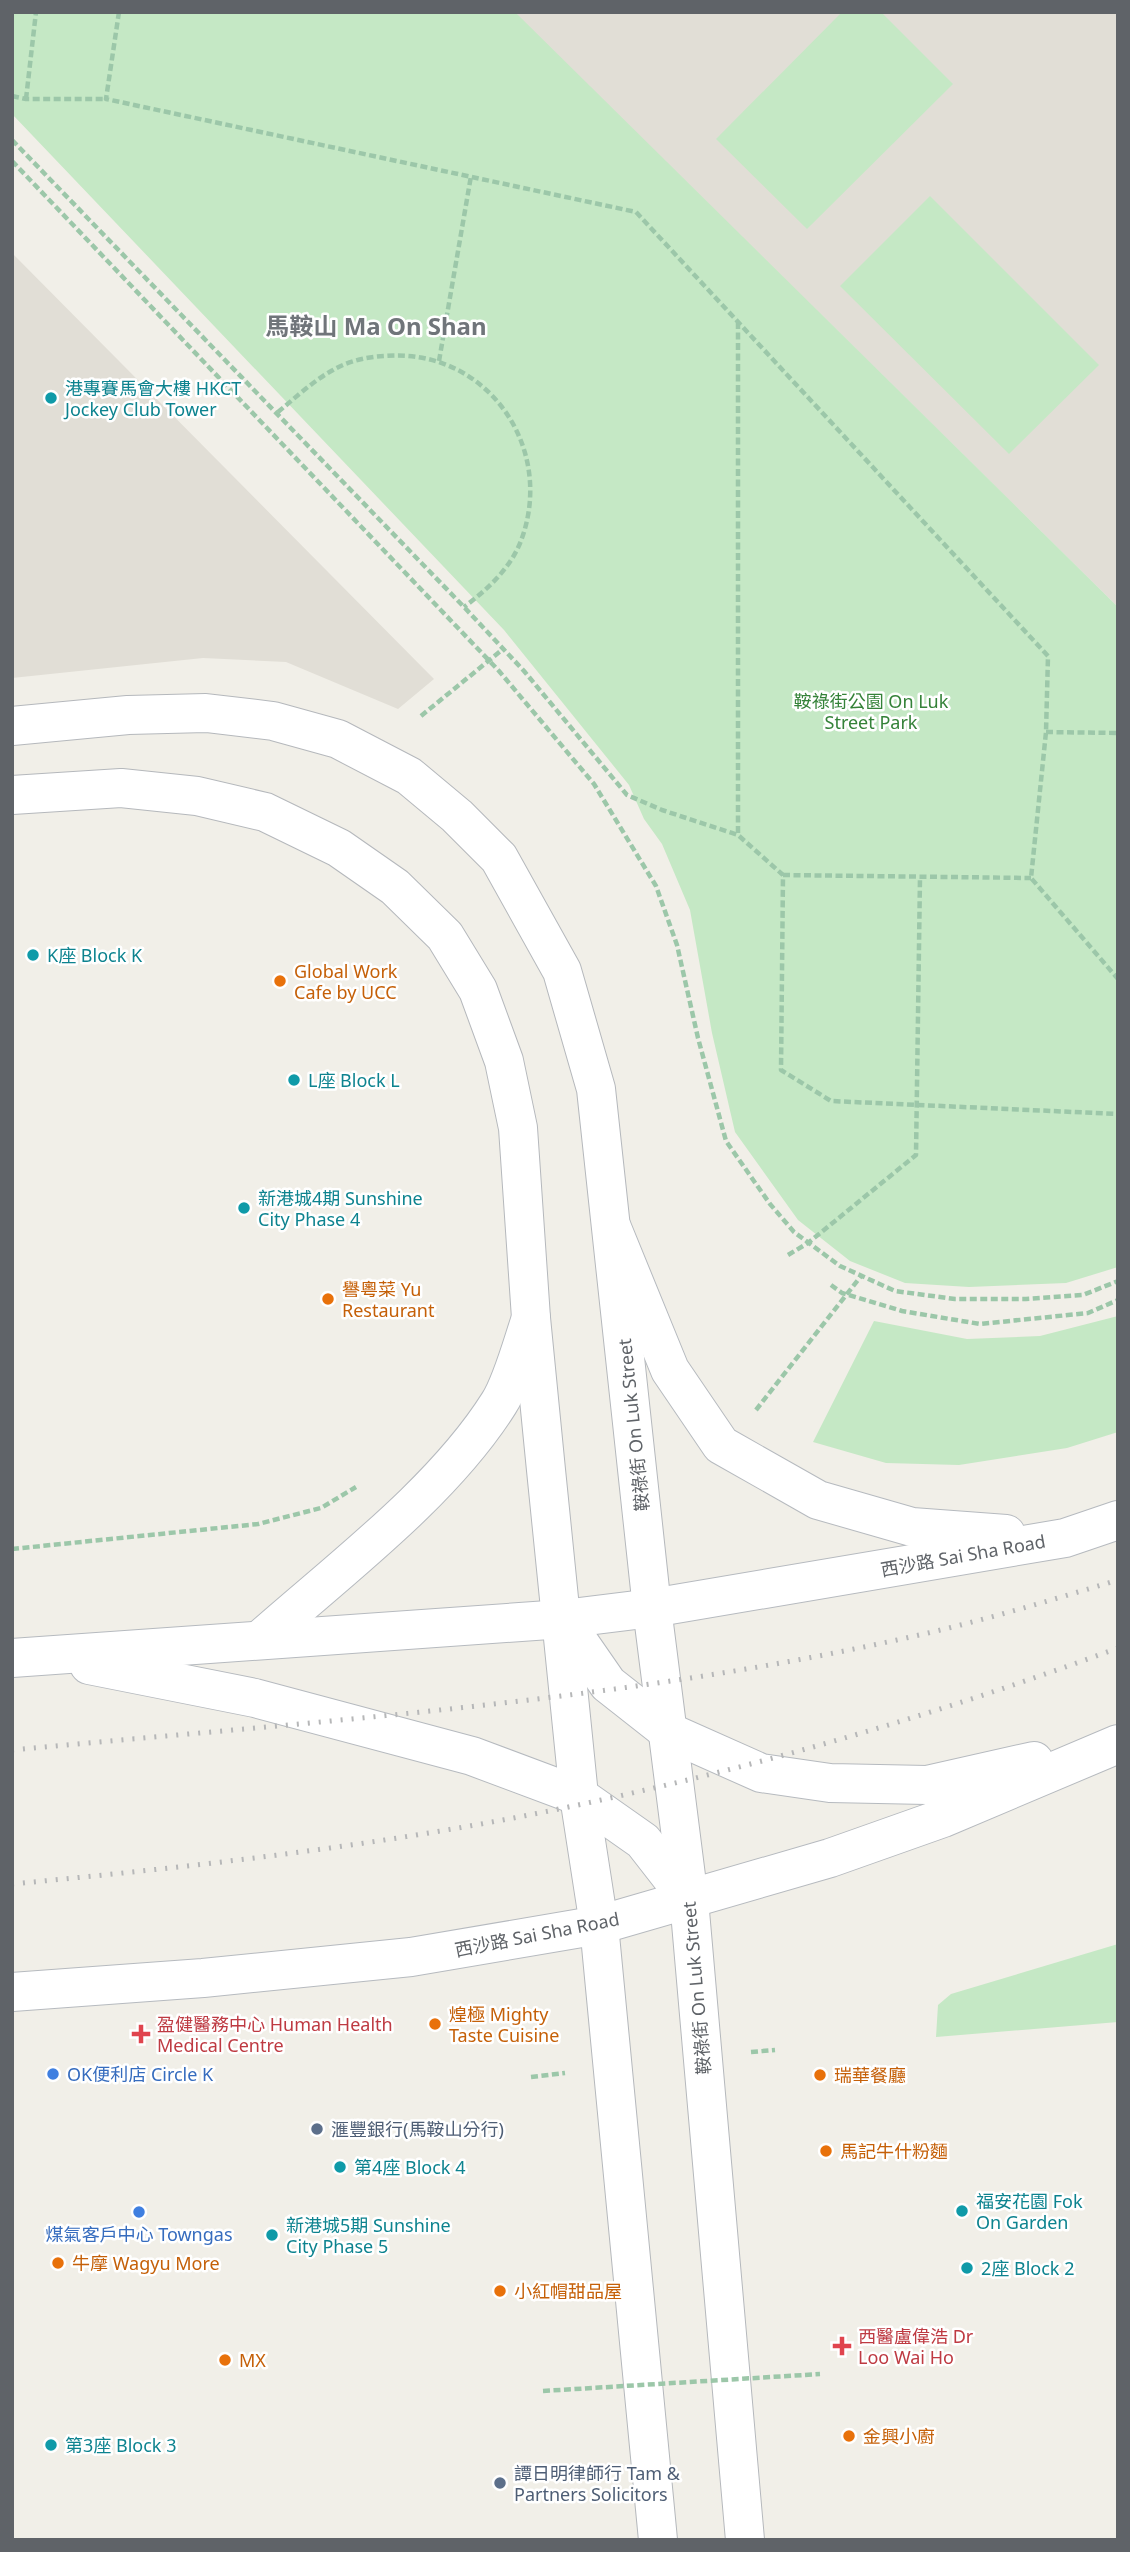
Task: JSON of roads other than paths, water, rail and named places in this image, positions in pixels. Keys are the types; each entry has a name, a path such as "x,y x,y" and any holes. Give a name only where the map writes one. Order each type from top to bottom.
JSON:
{"main road":[{"name":"鞍祿街 On Luk Street","path":"12,726 128,715 206,713 273,721 338,739 410,776 457,816 499,859 562,971 596,1089 652,1608 689,1900 746,2540"},
{"path":"12,795 121,788 197,796 265,812 339,848 395,887 445,936 478,990 504,1061 518,1128 531,1318 579,1796 598,1925 658,2540"},
{"path":"612,1228 670,1370 721,1445 818,1500 912,1527 1065,1538"},
{"path":"261,1639 388,1528 458,1461 501,1401 531,1318"},
{"name":"西沙路 Sai Sha Road","path":"27,1657 563,1619 652,1608 1065,1538 1118,1520"},
{"path":"563,1619 608,1684 668,1732 761,1773 830,1783 928,1785 1118,1743"},
{"path":"27,1657 268,1701 472,1756 579,1796 643,1840 689,1900"},
{"name":"西沙路 Sai Sha Road","path":"12,1992 203,1978 411,1957 598,1925 830,1858 943,1818 1118,1743"}],"railway":[{"path":"12,1750 472,1706 701,1676 815,1657 928,1633 1118,1580"},
{"path":"12,1884 162,1869 387,1840 536,1814 803,1750 993,1692 1118,1648"}],"place":[{"name":"港專賽馬會大樓 HKCT Jockey Club Tower","path":"51,398"},
{"name":"K座 Block K","path":"33,955"},
{"name":"Global Work Cafe by UCC","path":"280,981"},
{"name":"L座 Block L","path":"294,1080"},
{"name":"新港城4期 Sunshine City Phase 4","path":"244,1208"},
{"name":"譽粵菜 Yu Restaurant","path":"328,1299"},
{"name":"煌極 Mighty Taste Cuisine","path":"435,2024"},
{"name":"盈健醫務中心 Human Health Medical Centre","path":"141,2034"},
{"name":"OK便利店 Circle K","path":"53,2074"},
{"name":"瑞華餐廳","path":"820,2075"},
{"name":"滙豐銀行(馬鞍山分行)","path":"317,2129"},
{"name":"馬記牛什粉麵","path":"826,2151"},
{"name":"第4座 Block 4","path":"340,2167"},
{"name":"福安花園 Fok On Garden","path":"962,2211"},
{"name":"煤氣客戶中心 Towngas","path":"139,2212"},
{"name":"新港城5期 Sunshine City Phase 5","path":"272,2235"},
{"name":"牛摩 Wagyu More","path":"58,2263"},
{"name":"2座 Block 2","path":"967,2268"},
{"name":"小紅帽甜品屋","path":"500,2291"},
{"name":"西醫盧偉浩 Dr Loo Wai Ho","path":"842,2346"},
{"name":"MX","path":"225,2360"},
{"name":"金興小廚","path":"849,2436"},
{"name":"第3座 Block 3","path":"51,2445"},
{"name":"譚日明律師行 Tam & Partners Solicitors","path":"500,2483"}],"district":[{"name":"馬鞍山 Ma On Shan","path":"376,325"}],"park label":[{"name":"鞍祿街公園 On Luk Street Park","path":"871,711"}]}
